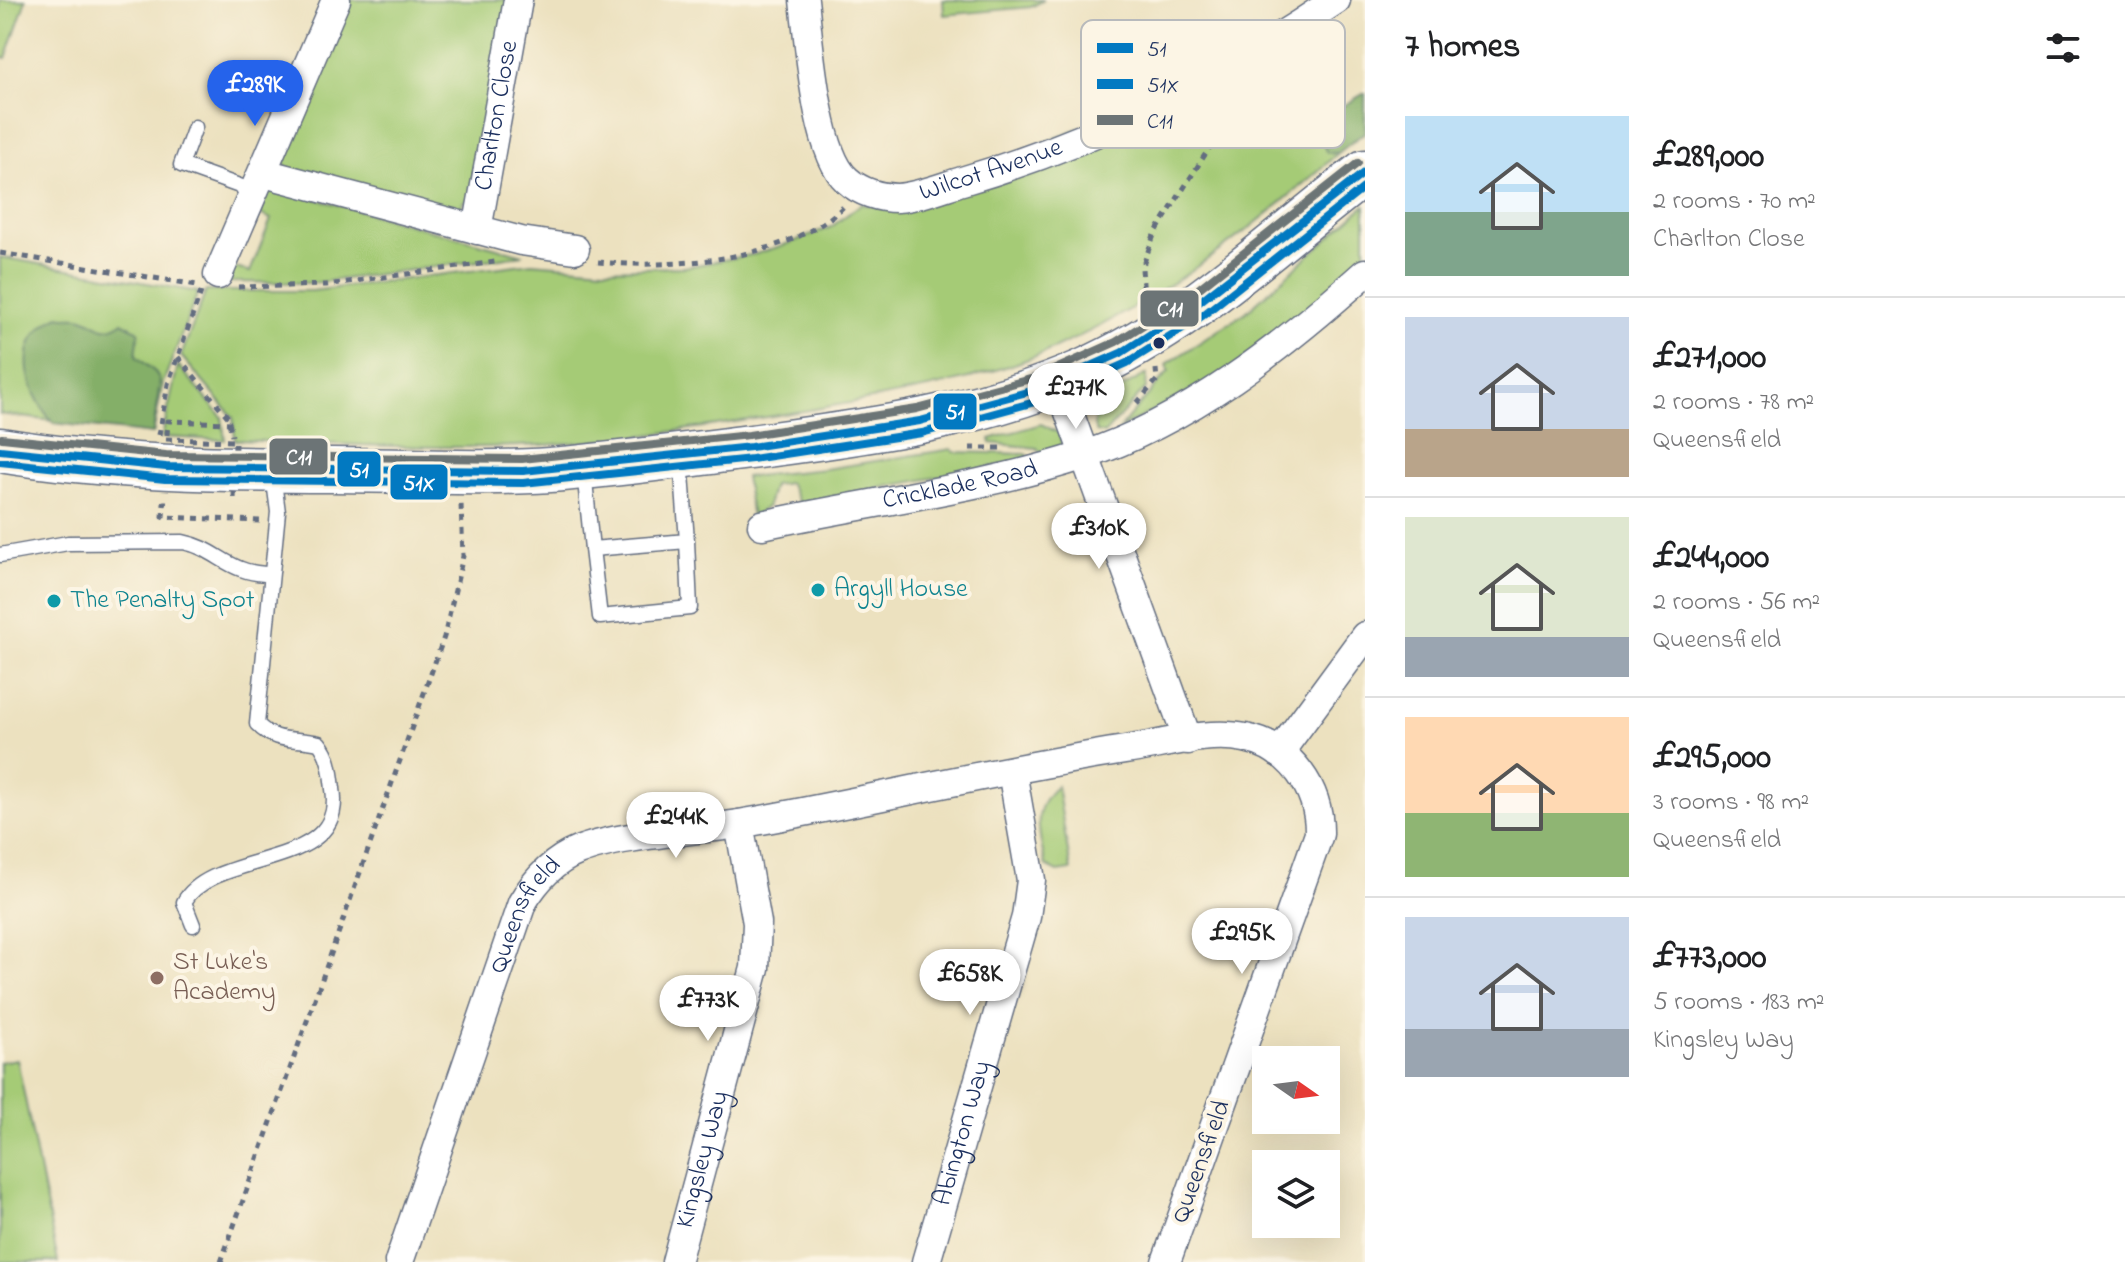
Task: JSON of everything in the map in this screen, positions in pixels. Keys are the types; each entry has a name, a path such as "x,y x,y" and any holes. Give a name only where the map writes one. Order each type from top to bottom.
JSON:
{"main road":[{"path":"0,450 162,470 232,487 273,470 583,466 680,456 926,421 980,409 1058,382 1119,355 1197,308 1365,172"}],"street":[{"path":"211,280 260,183 336,0"},
{"name":"Charlton Close","path":"477,230 518,0"},
{"path":"804,0 822,128 838,170 859,188"},
{"name":"Wilcot Avenue","path":"1301,20 1321,5"},
{"name":"Wilcot Avenue","path":"859,188 877,195 899,198 989,173 1081,136"},
{"name":"Charlton Close","path":"260,183 575,249"},
{"name":"Cricklade Road","path":"777,513 1039,468 1084,455 1185,408 1248,369 1307,325 1365,273"},
{"path":"1058,382 1188,740"},
{"path":"1279,753 1365,636"},
{"name":"Queensfield","path":"399,1262 504,950 534,884 579,850 739,824 1188,740 1222,736 1244,738 1279,753 1297,768 1312,792 1319,813 1319,834 1166,1262"},
{"name":"Abington Way","path":"926,1262 1026,917 1031,880 1012,771"},
{"name":"Kingsley Way","path":"676,1262 755,968 757,923 739,824"}],"lane":[{"path":"195,127 181,165 260,183"},
{"path":"583,466 600,617 690,608 680,456"},
{"path":"193,925 184,902 189,892 225,873 289,851 329,829 334,819 336,806 325,750 319,743 283,740 268,735 257,724 277,521 273,470"},
{"path":"592,549 687,541"},
{"path":"0,555 68,543 183,542 200,548 240,572 271,574"}],"path":[{"path":"1143,308 1142,268 1154,235 1210,148"},
{"path":"575,249 587,261 612,263 662,265 714,259 782,242 825,224 859,188"},
{"path":"0,253 277,288 326,285 499,262"},
{"path":"211,280 177,357 162,409 163,517 277,521"},
{"path":"177,357 231,423 232,487"},
{"path":"168,421 231,423"},
{"path":"162,470 235,441 232,487"},
{"path":"221,1262 444,637 463,556 459,470"}],"green space":[{"path":"0,0 26,0 6,58 0,56"},
{"path":"344,0 507,0 470,200 463,202 459,217 287,169 281,156"},
{"path":"943,0 1044,0 1031,7 944,15"},
{"path":"1365,93 1365,132 1345,148 1345,105"},
{"path":"1081,127 1081,148 1325,148 1327,153 1338,153 1272,210 1204,262 1094,329 1026,360 967,379 815,409 704,427 549,445 459,447 235,440 233,417 181,356 206,291 312,291 532,263 604,269 685,267 756,254 793,242 831,227 861,204 884,207"},
{"path":"1325,148 1344,148 1338,153 1327,153"},
{"path":"268,186 523,255 314,283 225,282 232,267 250,272 271,219 254,211"},
{"path":"1365,205 1365,263 1232,369 1119,429 1169,371 1167,364 1246,312"},
{"path":"0,257 198,292 163,383 153,434 0,414"},
{"path":"59,316 79,317 104,328 122,322 139,331 136,356 156,373 160,381 153,434 53,423 35,395 28,365 34,337 44,325"},
{"path":"178,365 222,417 225,440 162,437"},
{"path":"1147,374 1146,388 1104,434 1096,432 1094,422 1102,404"},
{"path":"1041,424 1059,433 1063,450 1044,456 1037,448 991,443 990,439"},
{"path":"952,449 954,452 1028,454 1029,460 799,503 789,483 773,485 767,506 752,518 745,477 825,469"},
{"path":"1057,786 1071,870 1058,872 1046,866 1039,823 1043,803"},
{"path":"17,1059 58,1262 0,1262 0,1062"}],"transit line":[{"name":"C11","path":"2,438 166,455 522,459 749,435 917,409 1038,377 1116,342 1188,297 1358,163"},
{"name":"51","path":"0,450 166,467 523,471 751,447 920,421 1042,388 1121,353 1194,306 1365,172"},
{"name":"51X","path":"0,462 165,479 523,483 752,459 922,433 1046,399 1127,363 1202,316 1365,187"}],"place":[{"name":"Argyll House","path":"818,590"},
{"name":"The Penalty Spot","path":"54,601"},
{"name":"St Luke's Academy","path":"157,978"}]}
